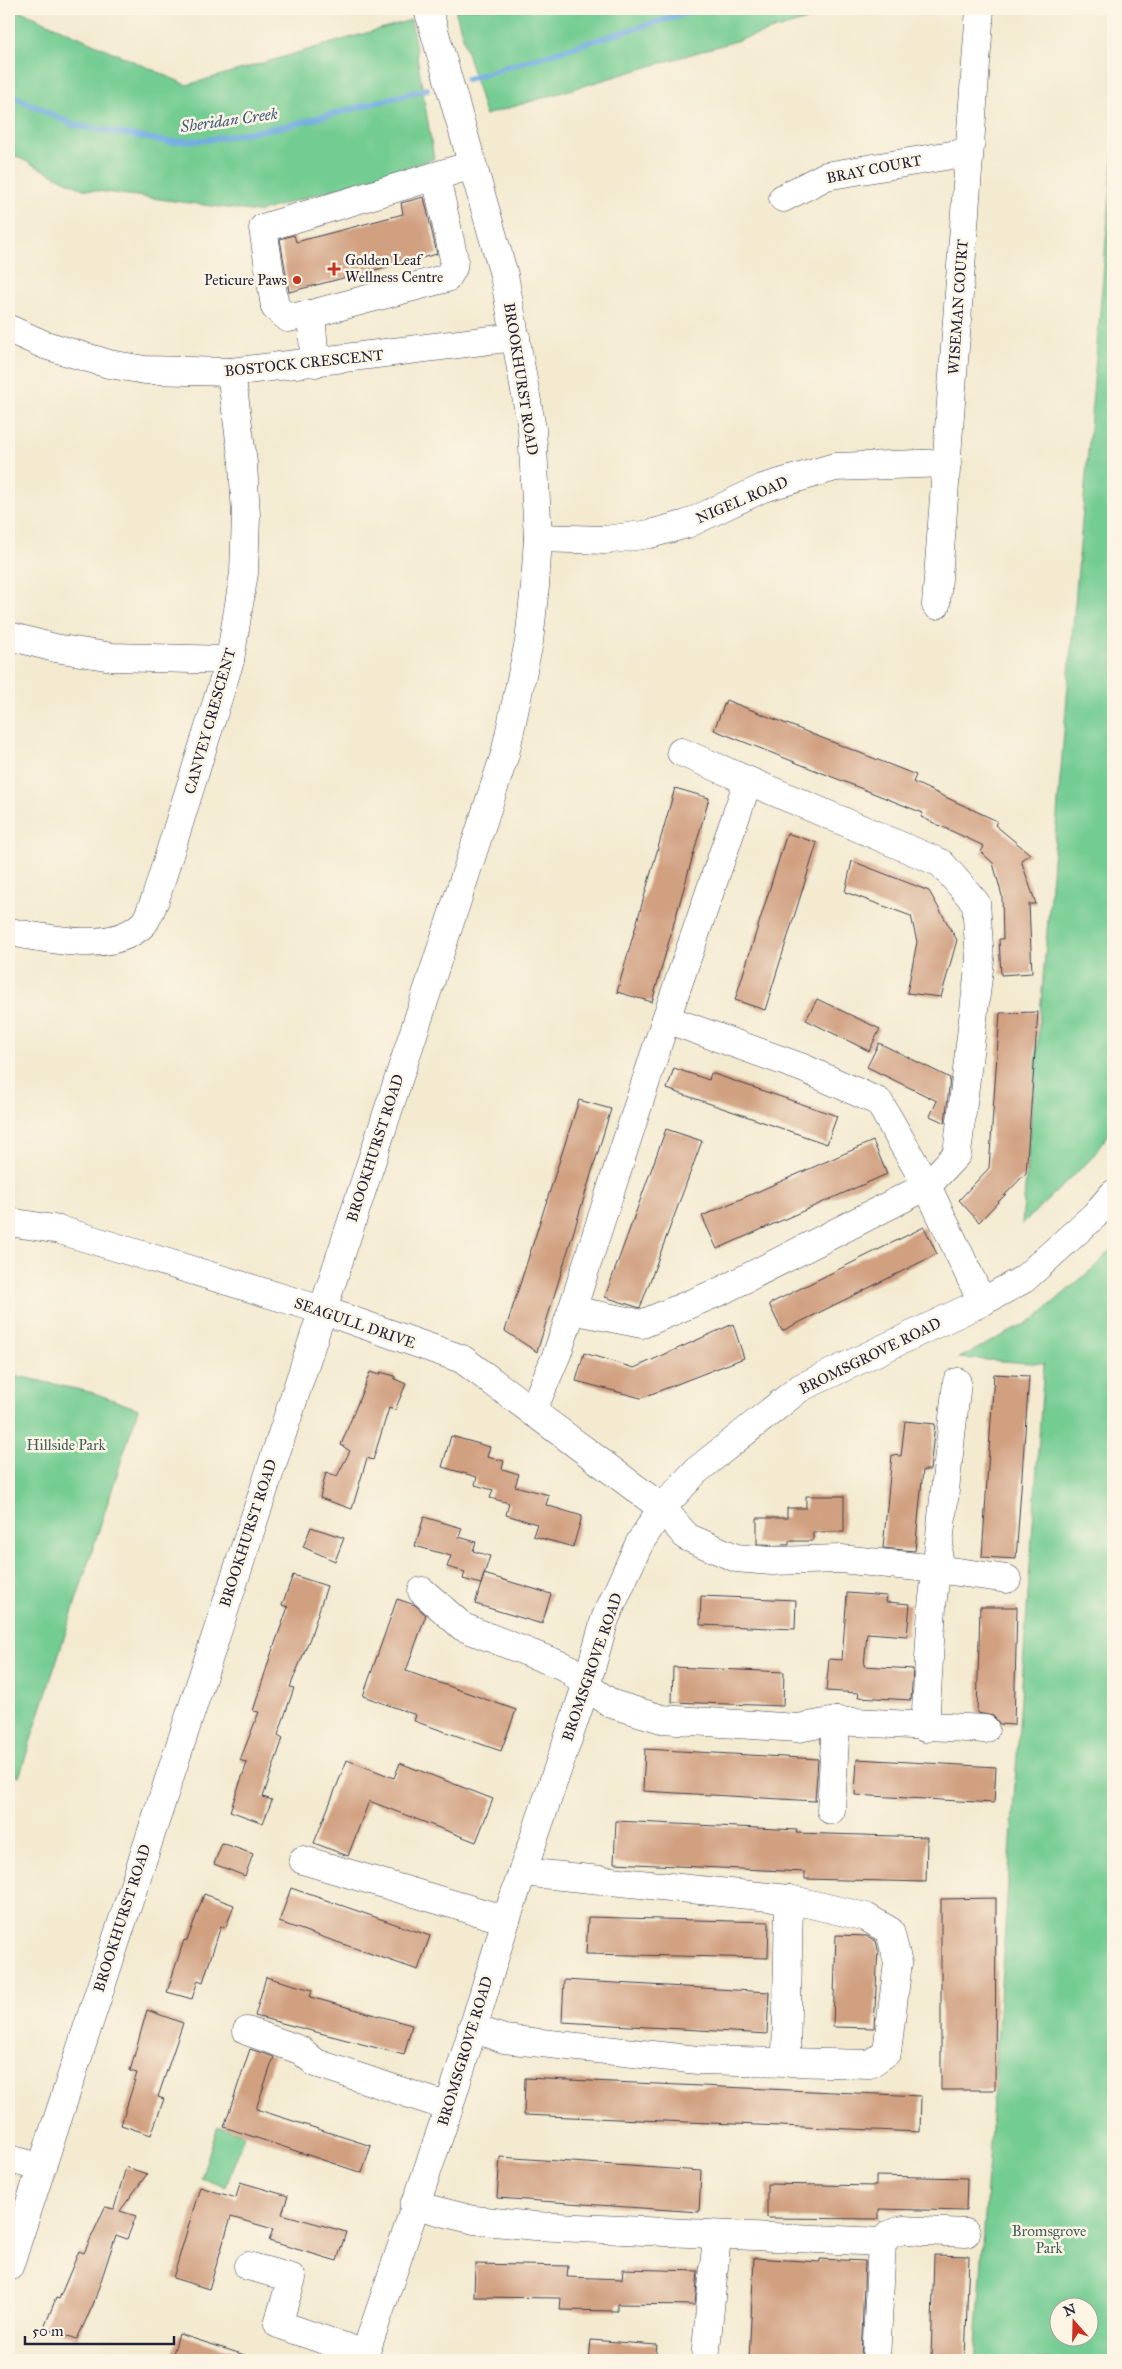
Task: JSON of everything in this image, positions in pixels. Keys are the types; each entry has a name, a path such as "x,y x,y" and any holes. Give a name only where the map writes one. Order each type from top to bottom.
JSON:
{"street":[{"name":"BROOKHURST ROAD","path":"9,2267 40,2167 505,754 529,642 538,538 532,429 504,275 428,9"},
{"name":"WISEMAN COURT","path":"936,605 980,9"},
{"name":"BRAY COURT","path":"783,198 826,176 969,152"},
{"path":"436,177 454,259 453,268 447,278 312,314 288,318 275,307 263,228 472,165"},
{"path":"312,314 315,363"},
{"name":"BOSTOCK CRESCENT","path":"9,329 45,345 109,364 145,370 231,372 516,337"},
{"name":"CANVEY CRESCENT","path":"9,932 78,943 126,936 144,923 155,900 230,660 244,573 246,516 243,463 231,372"},
{"name":"NIGEL ROAD","path":"538,538 604,540 650,534 688,524 764,488 835,467 947,462"},
{"path":"9,636 55,648 112,657 230,660"},
{"path":"572,1310 642,1324 721,1290 927,1186 957,1154 980,960 976,904 941,863 681,752"},
{"path":"532,1412 557,1354 666,1018 748,781"},
{"path":"666,1018 803,1068 879,1102 927,1186 982,1302"},
{"name":"BROMSGROVE ROAD","path":"364,2357 449,2106 506,1920 586,1686 605,1619 639,1544 662,1508 696,1471 800,1388 982,1302 1024,1278 1095,1215 1113,1194"},
{"name":"SEAGULL DRIVE","path":"9,1222 60,1230 322,1310 462,1359 662,1508 687,1536 736,1558 772,1562 841,1559 937,1569 1007,1579"},
{"path":"925,1728 928,1650 957,1382"},
{"path":"422,1591 463,1627 568,1668 586,1686 612,1704 662,1719 798,1728 836,1721 925,1728 985,1729"},
{"path":"831,1810 836,1721"},
{"path":"303,1860 506,1920"},
{"path":"472,2028 504,2039 698,2060 870,2064 887,2052 898,1963 890,1931 866,1917 789,1899 522,1872"},
{"path":"786,2061 789,1899"},
{"path":"247,2031 300,2050 316,2063 449,2106"},
{"path":"9,2158 40,2167"},
{"path":"414,2205 474,2220 716,2236 882,2242"},
{"path":"876,2360 882,2242 890,2234 904,2230 966,2232"},
{"path":"706,2360 716,2236"},
{"path":"248,2266 292,2278 278,2324 364,2357"}],"green space":[{"path":"9,9 16,9 187,85 411,20 434,159 258,212 83,189 9,153"},
{"path":"455,9 844,9 485,115"},
{"path":"1113,159 1113,1128 1090,1160 1022,1224"},
{"name":"Bromsgrove Park","path":"1113,1248 1113,2360 975,2360 1044,1364 959,1358 1033,1320 1099,1263"},
{"name":"Hillside Park","path":"9,1374 94,1393 138,1409 19,1777 9,1772"},
{"path":"218,2126 244,2135 226,2187 201,2178"}],"building":[{"path":"424,197 437,254 289,292 280,239 294,235 296,242 403,214 401,203"},
{"path":"726,700 916,775 913,782 997,821 995,825 1030,854 1021,860 1036,904 1029,904 1032,973 1001,975 999,939 1003,939 1002,896 993,863 981,852 984,846 921,817 923,813 714,730"},
{"path":"675,788 709,798 652,1002 617,992"},
{"path":"787,833 817,843 765,1010 735,1000"},
{"path":"852,861 929,891 957,940 941,997 907,993 917,942 911,916 845,892"},
{"path":"817,999 880,1029 869,1051 806,1020"},
{"path":"1038,1012 1026,1173 979,1222 959,1200 989,1168 1000,1013"},
{"path":"879,1043 950,1078 945,1123 930,1116 937,1101 867,1067"},
{"path":"674,1068 709,1080 711,1073 837,1116 827,1144 667,1089"},
{"path":"579,1100 611,1109 537,1352 505,1331"},
{"path":"666,1129 702,1141 640,1308 605,1297"},
{"path":"873,1141 887,1174 717,1249 702,1216"},
{"path":"924,1227 937,1254 782,1331 769,1304"},
{"path":"733,1324 744,1358 641,1398 576,1381 584,1353 634,1368"},
{"path":"370,1372 379,1375 380,1372 395,1376 395,1379 406,1384 395,1410 389,1408 373,1460 367,1458 352,1509 320,1498 326,1472 337,1476 350,1451 341,1445"},
{"path":"994,1374 1029,1376 1016,1559 982,1557"},
{"path":"905,1421 935,1424 930,1470 923,1470 915,1551 883,1548 892,1455 901,1456"},
{"path":"451,1436 490,1447 487,1457 504,1461 502,1469 519,1474 515,1486 549,1495 546,1505 582,1516 573,1547 533,1536 537,1524 506,1515 509,1503 490,1498 493,1490 475,1485 477,1477 442,1467"},
{"path":"806,1496 844,1496 844,1532 813,1532 813,1541 789,1541 789,1545 757,1544 757,1518 787,1518 787,1508 806,1508"},
{"path":"424,1517 462,1528 459,1537 476,1542 473,1551 490,1556 481,1584 463,1579 465,1572 447,1567 451,1556 415,1546"},
{"path":"311,1527 344,1538 335,1561 303,1547"},
{"path":"484,1574 551,1594 542,1624 475,1604"},
{"path":"293,1575 327,1586 310,1638 290,1687 294,1688 278,1735 283,1738 263,1797 272,1800 263,1823 230,1811 247,1763 240,1760 259,1712 253,1711 288,1607 282,1605"},
{"path":"847,1593 887,1596 886,1602 910,1604 907,1636 867,1633 864,1666 913,1669 911,1700 858,1697 859,1693 826,1691 829,1659 842,1660"},
{"path":"701,1596 796,1600 795,1629 700,1625"},
{"path":"397,1599 415,1605 426,1615 406,1671 516,1710 501,1751 414,1721 416,1715 363,1696"},
{"path":"980,1607 1017,1607 1014,1725 1000,1724 993,1716 977,1713"},
{"path":"673,1667 784,1672 783,1706 672,1702"},
{"path":"645,1749 818,1759 815,1801 643,1791"},
{"path":"857,1759 996,1767 994,1803 855,1795"},
{"path":"347,1760 394,1778 400,1763 493,1799 476,1842 369,1801 348,1856 314,1843"},
{"path":"616,1821 797,1830 796,1833 927,1837 926,1882 805,1879 805,1872 614,1863"},
{"path":"222,1843 253,1854 245,1876 214,1864"},
{"path":"291,1888 430,1936 418,1970 279,1922"},
{"path":"204,1894 234,1905 226,1927 221,1926 203,1982 198,1980 192,1999 167,1992 184,1940 187,1941"},
{"path":"996,1898 995,2090 941,2090 941,1899"},
{"path":"588,1917 769,1922 768,1958 586,1954"},
{"path":"836,1935 867,1936 876,1941 878,1949 874,2028 833,2027"},
{"path":"266,1977 312,1990 310,1997 412,2025 404,2055 255,2016"},
{"path":"564,1980 769,1992 767,2034 562,2022"},
{"path":"147,2010 183,2023 158,2097 164,2099 151,2135 121,2125 137,2073 130,2071"},
{"path":"250,2049 274,2057 256,2109 371,2146 362,2173 224,2127"},
{"path":"525,2078 921,2096 920,2132 524,2115"},
{"path":"500,2157 701,2171 699,2212 497,2198"},
{"path":"126,2167 147,2174 120,2211 136,2216 127,2239 116,2235 93,2305 77,2339 44,2328 56,2298 59,2299 79,2251 84,2253 105,2207 114,2209"},
{"path":"876,2176 967,2178 966,2211 879,2209 879,2219 767,2218 767,2184 876,2186"},
{"path":"240,2182 288,2196 282,2214 346,2232 337,2261 269,2241 273,2229 231,2217 209,2289 173,2278 200,2187 236,2198"},
{"path":"934,2255 969,2256 965,2360 931,2360"},
{"path":"754,2258 820,2262 820,2259 865,2261 861,2360 749,2360"},
{"path":"475,2264 568,2266 567,2277 622,2279 623,2269 698,2271 695,2305 617,2304 617,2311 560,2310 561,2298 474,2297"},
{"path":"179,2334 251,2357 251,2360 171,2360"},
{"path":"591,2340 657,2345 655,2360 589,2360"}],"waterway":[{"path":"467,79 700,9"},
{"name":"Sheridan Creek","path":"9,94 74,125 169,142 207,140 291,125 427,89"}],"place":[{"name":"Golden Leaf Wellness Centre","path":"334,269"},
{"name":"Peticure Paws","path":"297,280"}]}
